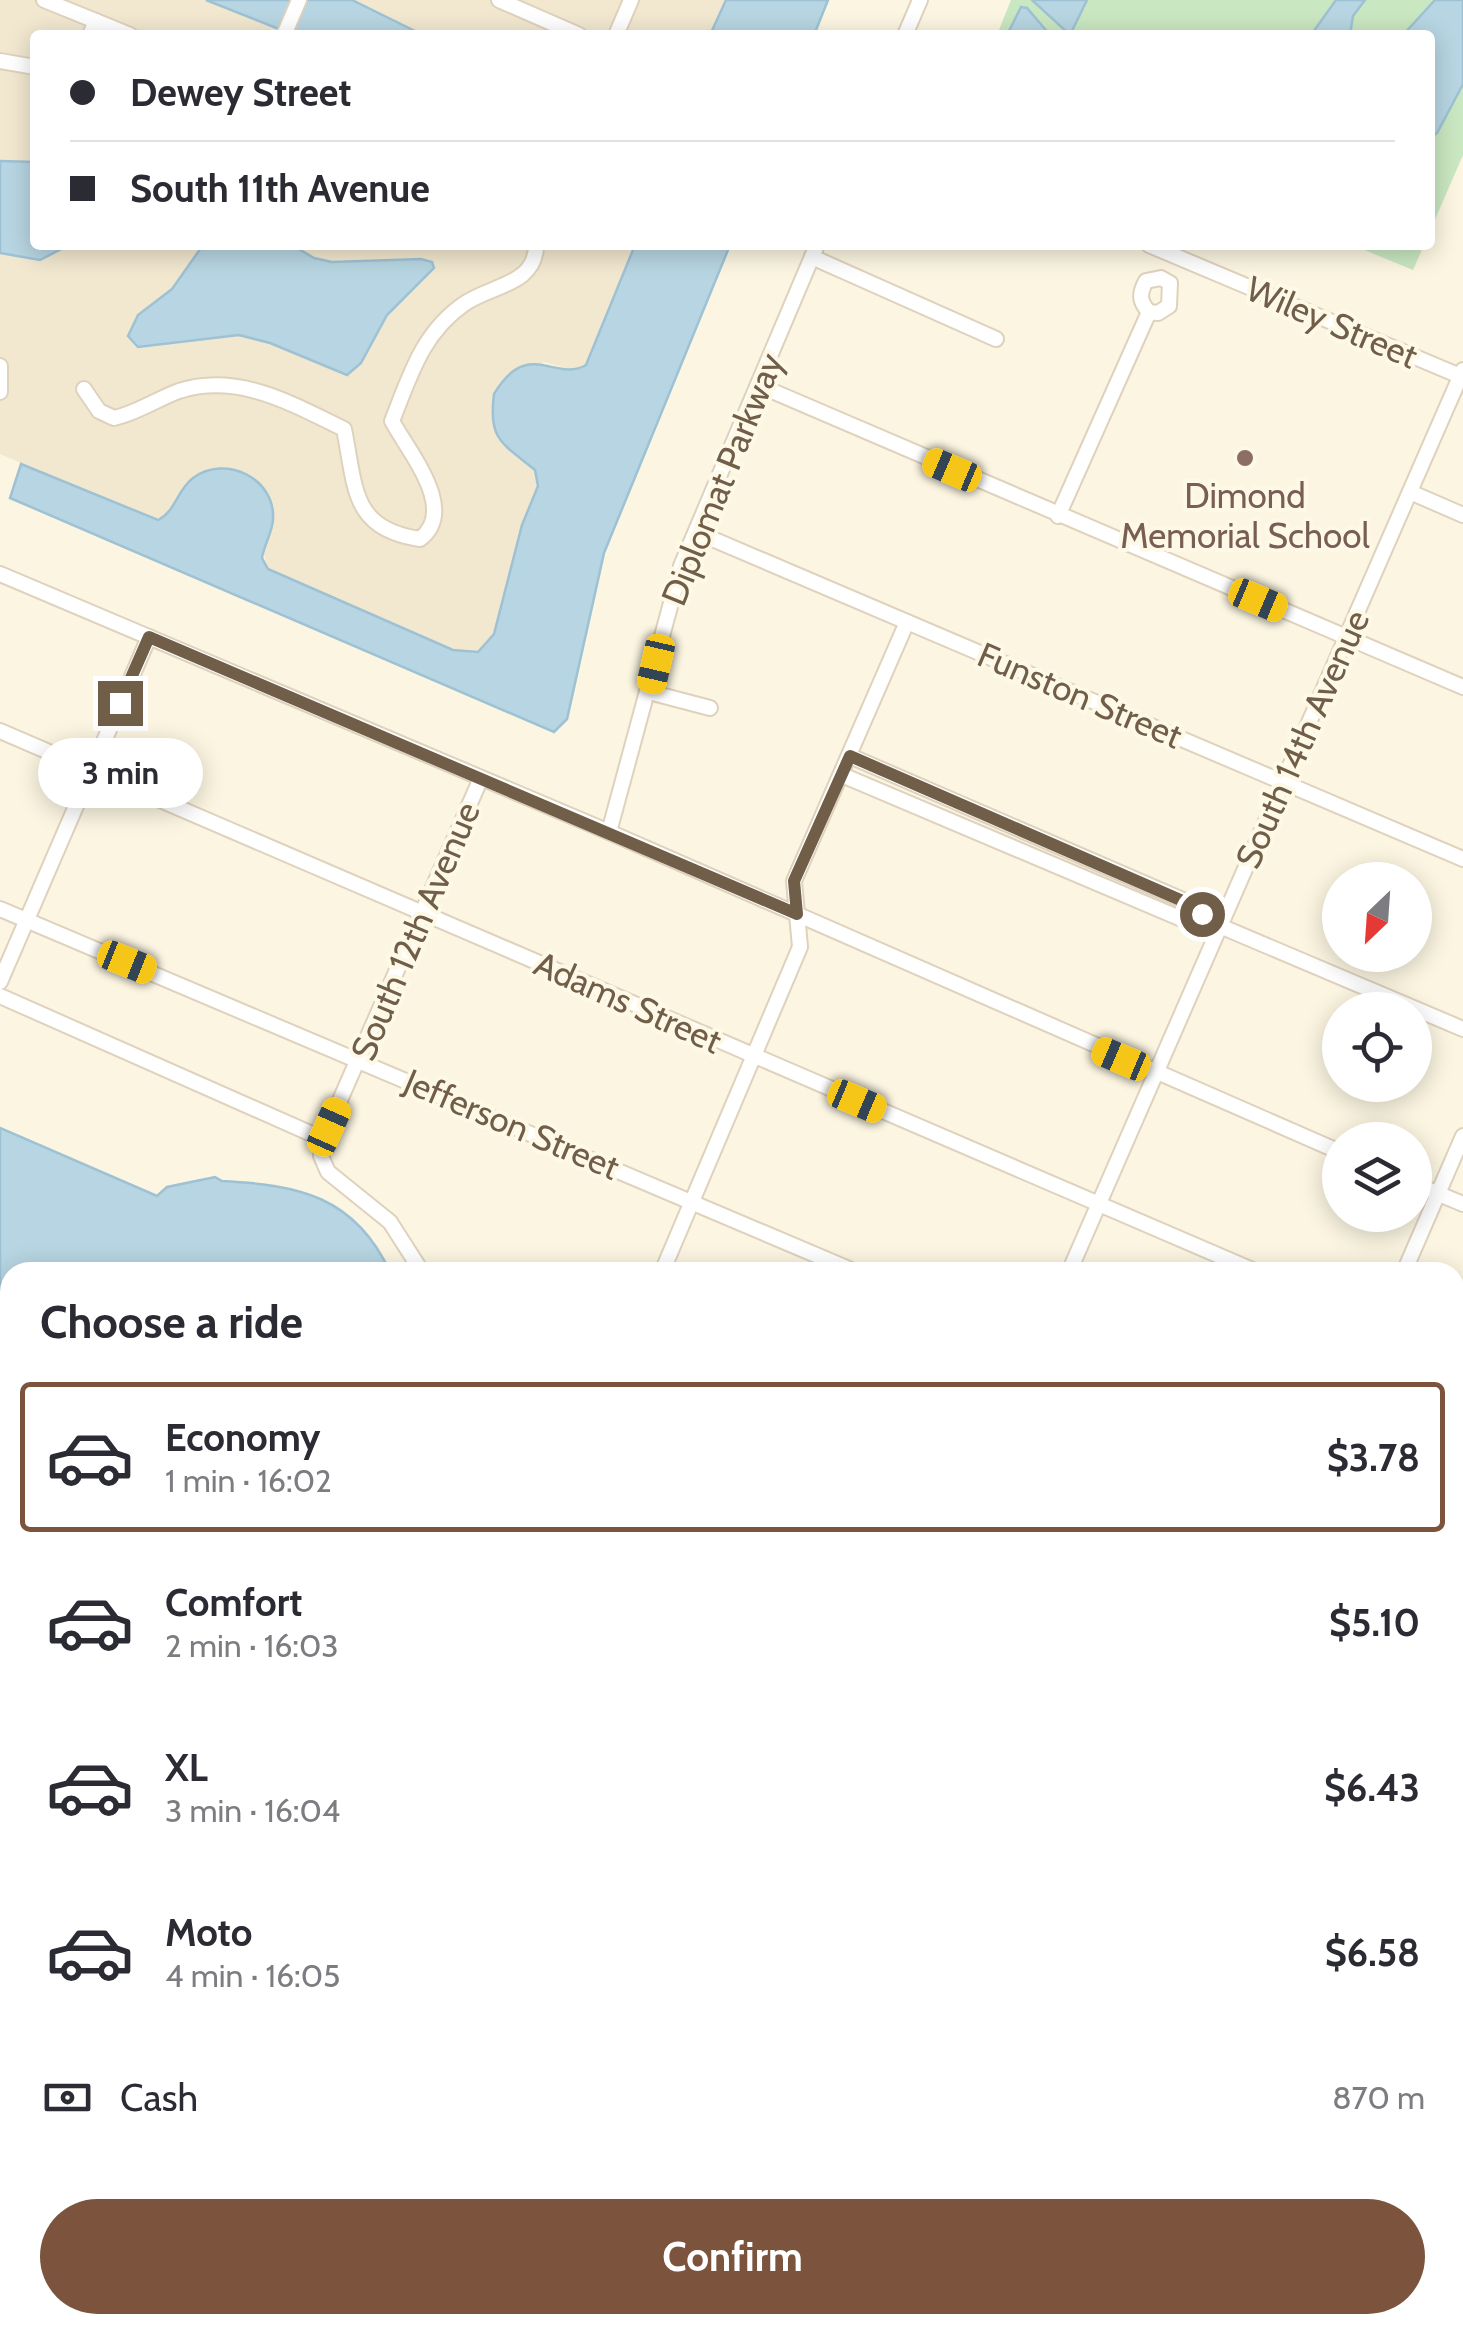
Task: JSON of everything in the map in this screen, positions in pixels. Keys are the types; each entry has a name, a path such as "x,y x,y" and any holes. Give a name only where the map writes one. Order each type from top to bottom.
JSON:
{"street":[{"path":"44,0 93,28"},
{"path":"286,30 299,0"},
{"path":"499,0 520,4 569,30"},
{"path":"618,30 631,0"},
{"path":"907,30 920,0"},
{"path":"0,60 30,66"},
{"path":"84,389 99,411 114,418 183,390 225,385 266,392 344,429 359,503 368,519 396,536 420,539 433,529 438,517 434,500 392,422 421,347 466,302 526,275 534,263 535,250"},
{"name":"Wiley Street","path":"1161,250 1462,373"},
{"path":"814,251 996,339"},
{"name":"Diplomat Parkway","path":"609,832 650,692 670,602 814,251"},
{"path":"1058,516 1149,312"},
{"path":"0,366 0,392"},
{"name":"South 14th Avenue","path":"1073,1262 1462,373"},
{"path":"758,385 1463,686"},
{"path":"1410,492 1463,514"},
{"name":"Funston Street","path":"696,532 1463,858"},
{"path":"0,574 609,832 1322,1144"},
{"path":"666,1262 800,947 794,881 907,622"},
{"path":"0,982 149,637"},
{"path":"650,692 710,708"},
{"name":"Adams Street","path":"0,731 1234,1262"},
{"path":"850,756 1185,902 1220,926 1463,1029"},
{"path":"842,775 1210,931 1220,926"},
{"name":"South 12th Avenue","path":"324,1139 480,778"},
{"name":"Jefferson Street","path":"0,909 360,1058 833,1262"},
{"path":"0,996 324,1139 321,1156 328,1172 390,1222 416,1262"},
{"path":"1408,1262 1463,1136"},
{"path":"1432,1191 1463,1204"}],"shaded area":[{"path":"0,0 206,0 281,30 30,30 30,250 633,250 590,361 574,370 543,362 518,458 535,469 538,486 522,525 494,634 485,648 470,653 453,650 268,569 263,551 273,519 174,505 164,517 150,519 0,454"},
{"path":"352,0 726,0 712,30 413,30"}],"green space":[{"path":"1011,0 1463,0 1463,155 1435,219 1435,30 999,30"},
{"path":"1364,250 1422,250 1413,270"}],"water":[{"path":"206,0 352,0 413,30 281,30"},
{"path":"726,0 828,0 816,30 712,30"},
{"path":"1032,0 1087,0 1072,30 1065,30"},
{"path":"1336,0 1365,0 1353,16 1351,30 1315,30"},
{"path":"1435,0 1463,0 1463,84 1435,134 1435,30 1408,30"},
{"path":"1021,7 1027,8 1046,30 1010,30"},
{"path":"0,161 30,162 30,250 59,250 40,260 0,253"},
{"path":"199,250 300,250 332,262 421,259 432,262 434,268 387,315 361,363 347,375 270,343 239,335 138,347 128,336 138,315 172,289"},
{"path":"633,250 728,250 604,553 567,719 554,732 10,498 21,464 158,520 169,511 183,488 206,471 233,470 246,474 266,492 272,505 273,520 262,558 268,569 453,650 478,652 494,634 522,525 538,486 535,470 506,446 496,431 494,394 518,368 541,365 575,369 586,365"},
{"path":"0,1128 157,1196 167,1187 215,1177 299,1192 342,1211 360,1226 385,1262 0,1262"}],"place":[{"name":"Dimond Memorial School","path":"1245,458"}],"route":[{"path":"120,703 149,637 797,914 794,881 850,756 1185,902 1202,914"}]}
